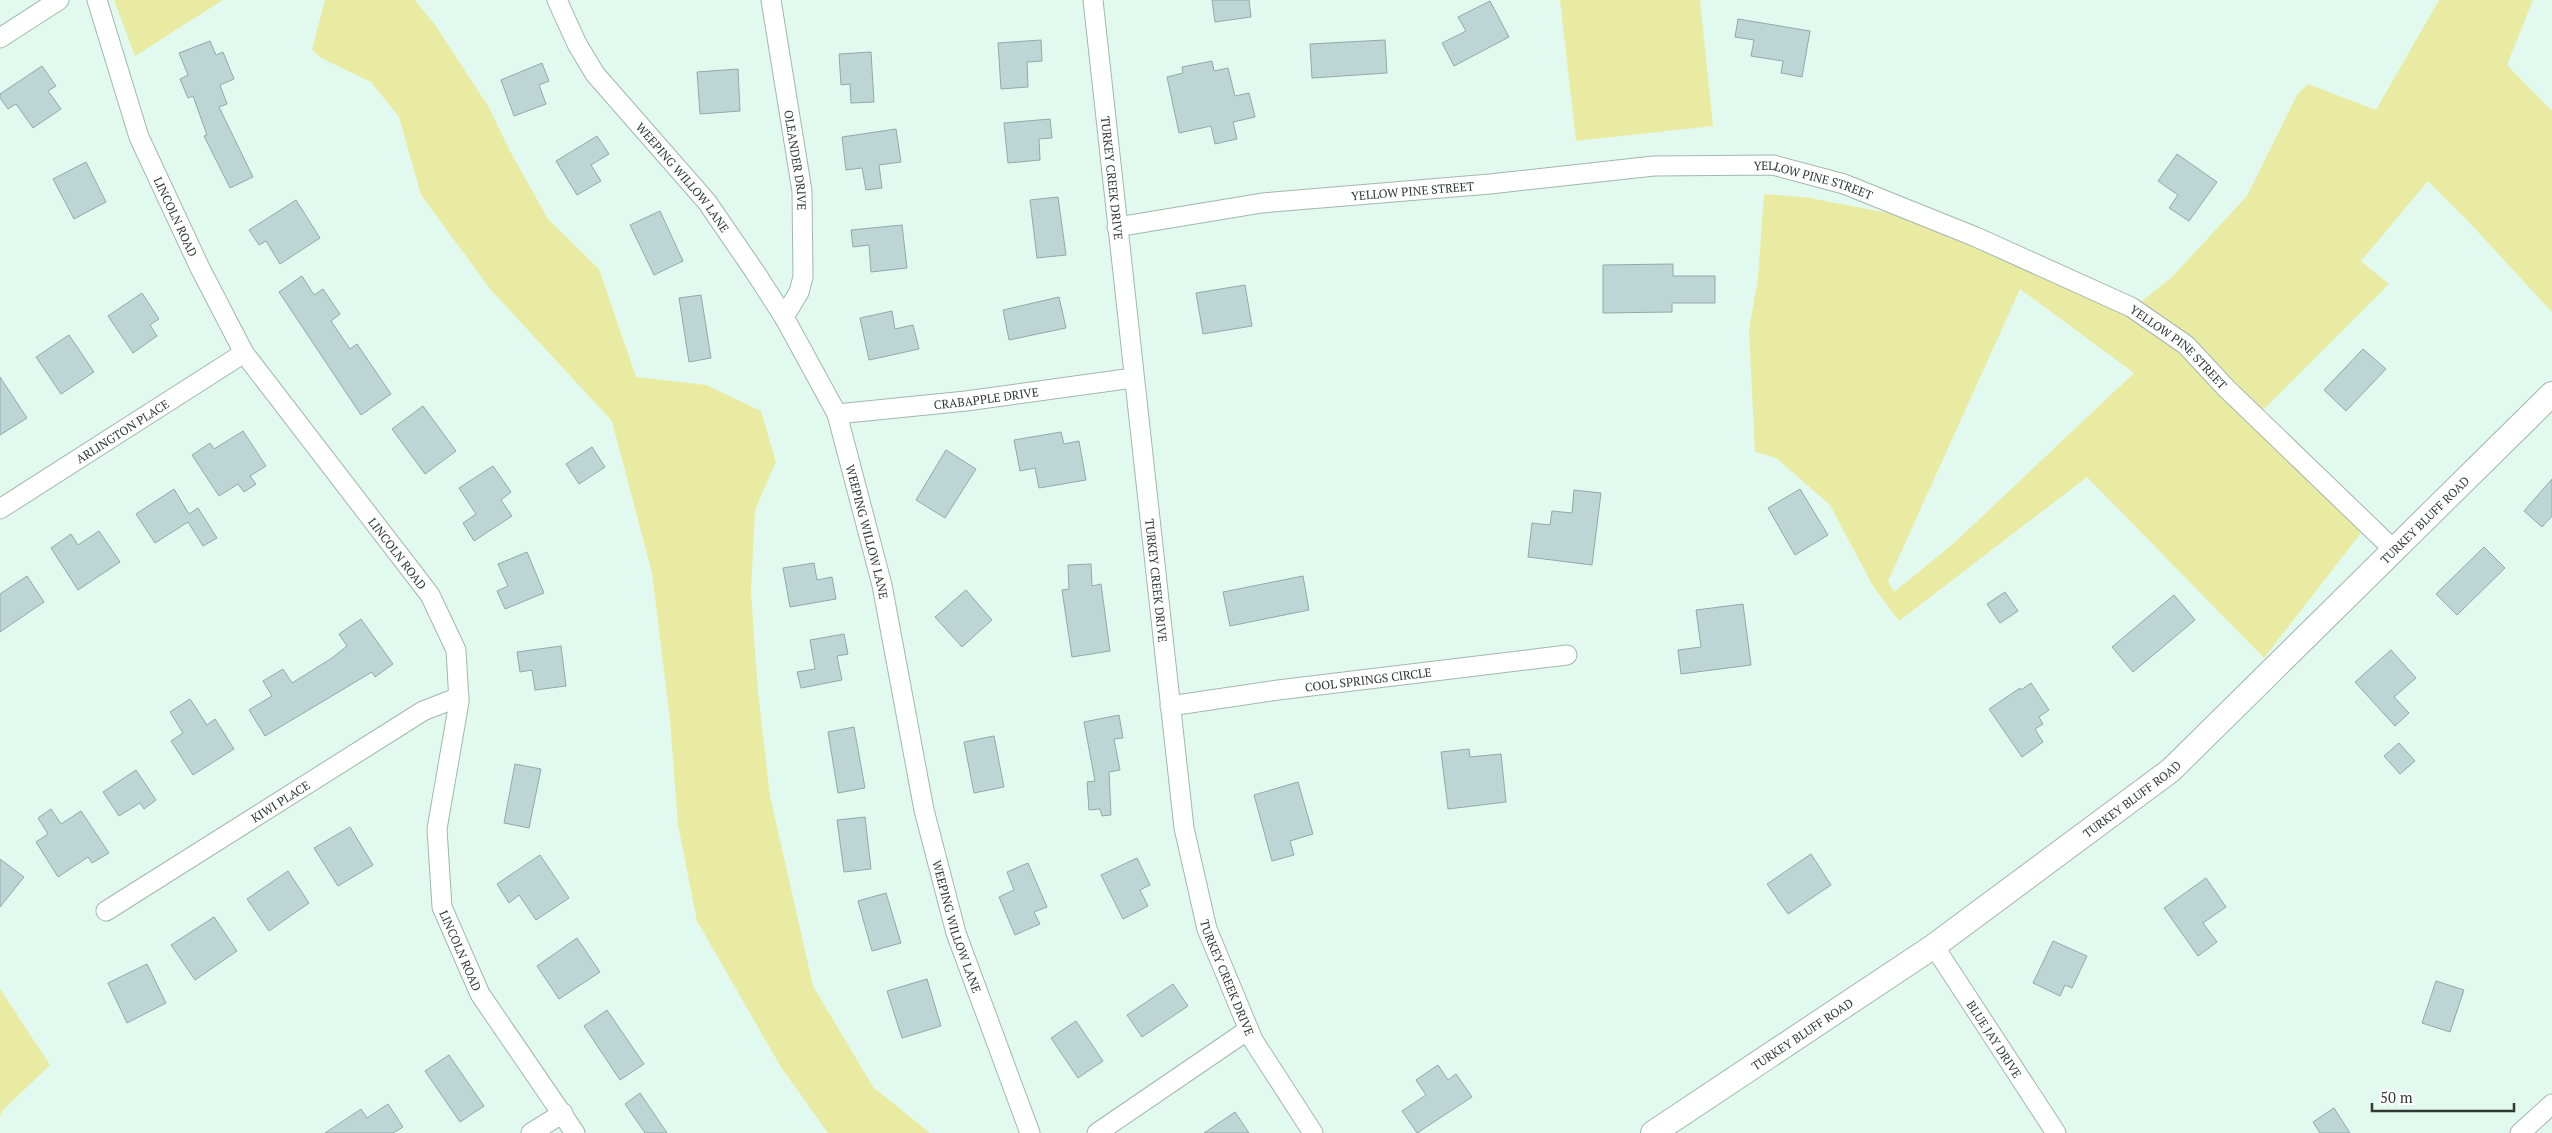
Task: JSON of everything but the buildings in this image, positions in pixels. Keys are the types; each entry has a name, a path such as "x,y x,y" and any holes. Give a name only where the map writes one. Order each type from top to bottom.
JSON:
{"street":[{"path":"0,38 59,0"},
{"name":"LINCOLN ROAD","path":"97,0 138,137 200,268 244,353 430,595 456,650 459,697 437,829 442,907 480,994 576,1133"},
{"name":"WEEPING WILLOW LANE","path":"557,0 577,44 595,74 707,202 784,317 837,414 882,585 924,810 956,933 1030,1133"},
{"name":"OLEANDER DRIVE","path":"771,0 802,191 802,277 799,292 784,317"},
{"name":"TURKEY CREEK DRIVE","path":"1093,0 1133,378 1184,828 1207,928 1252,1040 1313,1133"},
{"name":"YELLOW PINE STREET","path":"1117,227 1262,204 1490,184 1654,166 1773,165 1844,184 1976,237 2131,306 2186,345 2226,388 2394,550"},
{"name":"ARLINGTON PLACE","path":"0,509 244,353"},
{"name":"CRABAPPLE DRIVE","path":"837,414 966,401 1133,378"},
{"name":"TURKEY BLUFF ROAD","path":"1653,1133 1934,946 2171,770 2552,394"},
{"name":"COOL SPRINGS CIRCLE","path":"1170,706 1278,690 1567,656"},
{"name":"KIWI PLACE","path":"106,911 423,711 459,697"},
{"name":"BLUE JAY DRIVE","path":"1934,946 2056,1133"},
{"path":"1097,1133 1248,1030"},
{"path":"2520,1133 2552,1104"},
{"path":"530,1133 563,1112"}],"green space":[{"path":"114,0 223,0 135,56"},
{"path":"325,0 415,0 435,25 488,106 510,151 548,219 599,269 636,377 706,385 761,411 776,462 755,510 751,592 758,692 770,796 813,986 873,1087 930,1133 828,1133 781,1067 697,921 678,825 670,720 652,573 612,421 491,290 421,195 399,117 371,82 321,58 312,49"},
{"path":"1560,0 1700,0 1713,126 1576,141"},
{"path":"2439,0 2533,0 2507,65 2552,111 2552,312 2467,220 2428,181 2361,261 2389,284 2263,410 2192,339 2141,302 2172,277 2247,196 2297,95 2308,84 2376,110"},
{"path":"1764,194 1804,197 1894,214 1973,247 2127,316 2180,353 2219,395 2343,513 2361,533 2264,658 2087,477 1899,621 1873,586 1830,505 1776,458 1755,452 1749,330 1758,278","holes":["2020,289 2134,373 1953,544 1894,592 1888,581"]},
{"path":"0,989 50,1065 3,1110 0,1117"}]}
